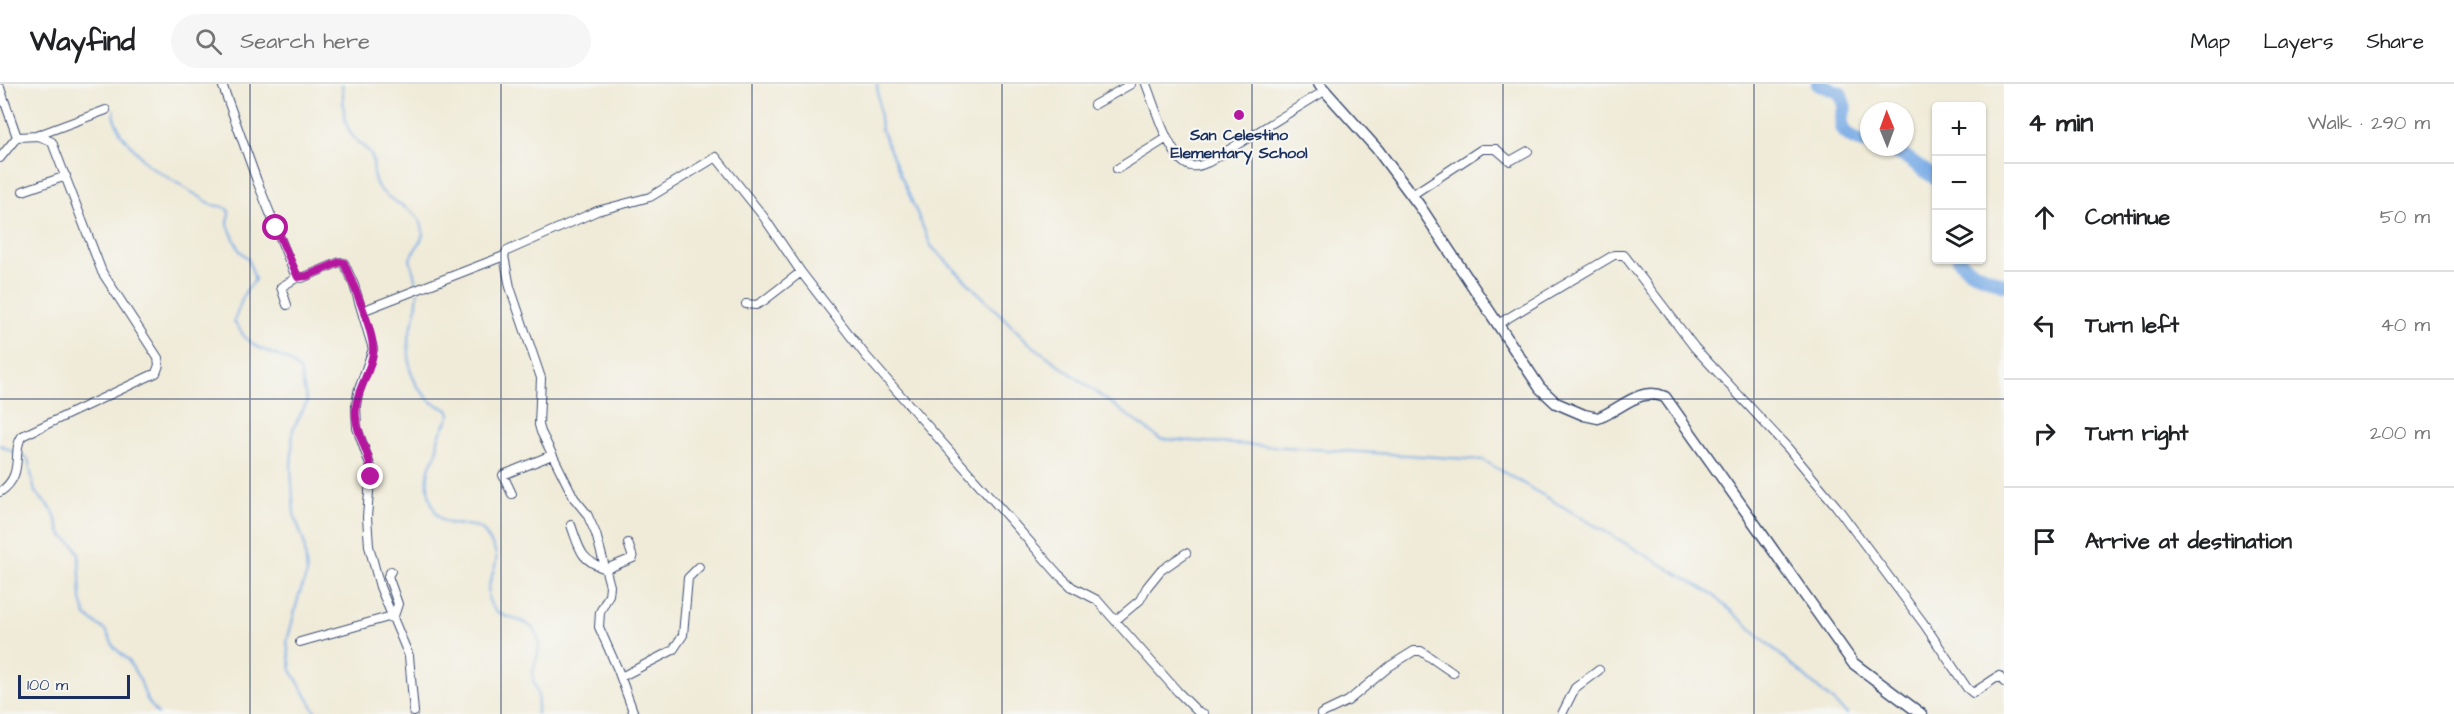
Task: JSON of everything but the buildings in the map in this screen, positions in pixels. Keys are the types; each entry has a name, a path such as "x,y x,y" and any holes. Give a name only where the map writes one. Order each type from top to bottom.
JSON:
{"main road":[{"path":"1323,87 1377,149 1412,195 1539,388 1556,403 1584,415 1598,418 1639,395 1648,393 1665,397 1853,663 1921,714"}],"street":[{"path":"222,84 257,181 298,277"},
{"path":"1094,105 1131,84"},
{"path":"1146,84 1167,138 1187,165 1200,165 1323,87"},
{"path":"0,88 17,137"},
{"path":"35,137 106,110"},
{"path":"0,492 11,480 22,436 156,373 159,365 158,358 102,272 52,142 47,138 17,137"},
{"path":"0,158 17,137"},
{"path":"1117,169 1167,138"},
{"path":"1412,195 1482,149 1496,149 1510,161 1528,151"},
{"path":"362,310 504,256 507,252 597,211 650,198 716,157 763,216 801,272 866,356 953,452 1058,574 1072,587 1097,600 1178,692 1197,711 1204,714"},
{"path":"23,191 66,176"},
{"path":"1498,324 1614,255 1624,255 1695,348 1787,447 1836,507 1924,624 1967,688 1973,693 1999,676 2004,682"},
{"path":"504,256 510,287 541,378 539,425 574,498 587,514 596,534 606,569 610,586 609,595 600,612 599,627 634,714"},
{"path":"287,305 281,287 298,277 342,262 354,285 373,343 373,354 358,392 356,417 371,468 369,546 380,587 409,656 414,712"},
{"path":"746,304 756,305 762,302 801,272"},
{"path":"512,494 503,475 552,455"},
{"path":"571,525 584,559 606,569 633,558 628,543"},
{"path":"1116,620 1140,600 1155,576 1186,553"},
{"path":"621,677 673,650 679,643 683,635 688,578 699,567"},
{"path":"390,571 388,576 398,604 393,618"},
{"path":"300,642 393,618"},
{"path":"1321,714 1348,701 1373,679 1414,651 1421,651 1453,674"},
{"path":"1562,714 1575,688 1599,670"}],"waterway":[{"path":"342,84 347,127 372,157 374,179 378,187 389,198 416,216 421,223 422,238 410,259 417,286"},
{"path":"877,84 881,129 931,246 1029,343 1160,439 1483,460 1712,594 1847,714"},
{"path":"1818,84 1840,93 1845,108 1841,122 1842,128 1849,136 1860,141"},
{"path":"114,110 115,120 121,134 148,165 213,205 224,207 229,211 228,225 239,250 248,258 255,280 245,292 234,321 246,339 259,348 288,360 300,371 307,402 293,429 291,469 294,514 304,542 307,574 287,642 291,670 317,714"},
{"path":"1904,156 1932,176"},
{"path":"1963,264 1968,269 2004,285"},
{"path":"418,292 416,311 408,340 410,370 417,386 431,402 448,410 450,414 439,436 437,452 429,469 428,484 431,500 443,520 453,524 477,527 484,532 496,557 489,587 489,600 498,612 526,624 537,635 539,650 533,677 538,696 537,714"},
{"path":"0,445 28,459 35,492 53,511 61,534 75,546 79,554 81,600 86,616 106,631 114,647 128,660 140,680 147,700 158,714"}],"place":[{"name":"San Celestino Elementary School","path":"1239,115"}],"route":[{"path":"276,228 295,275 302,278 342,262 354,285 374,349 358,392 356,406 357,428 369,458 371,477"}]}
